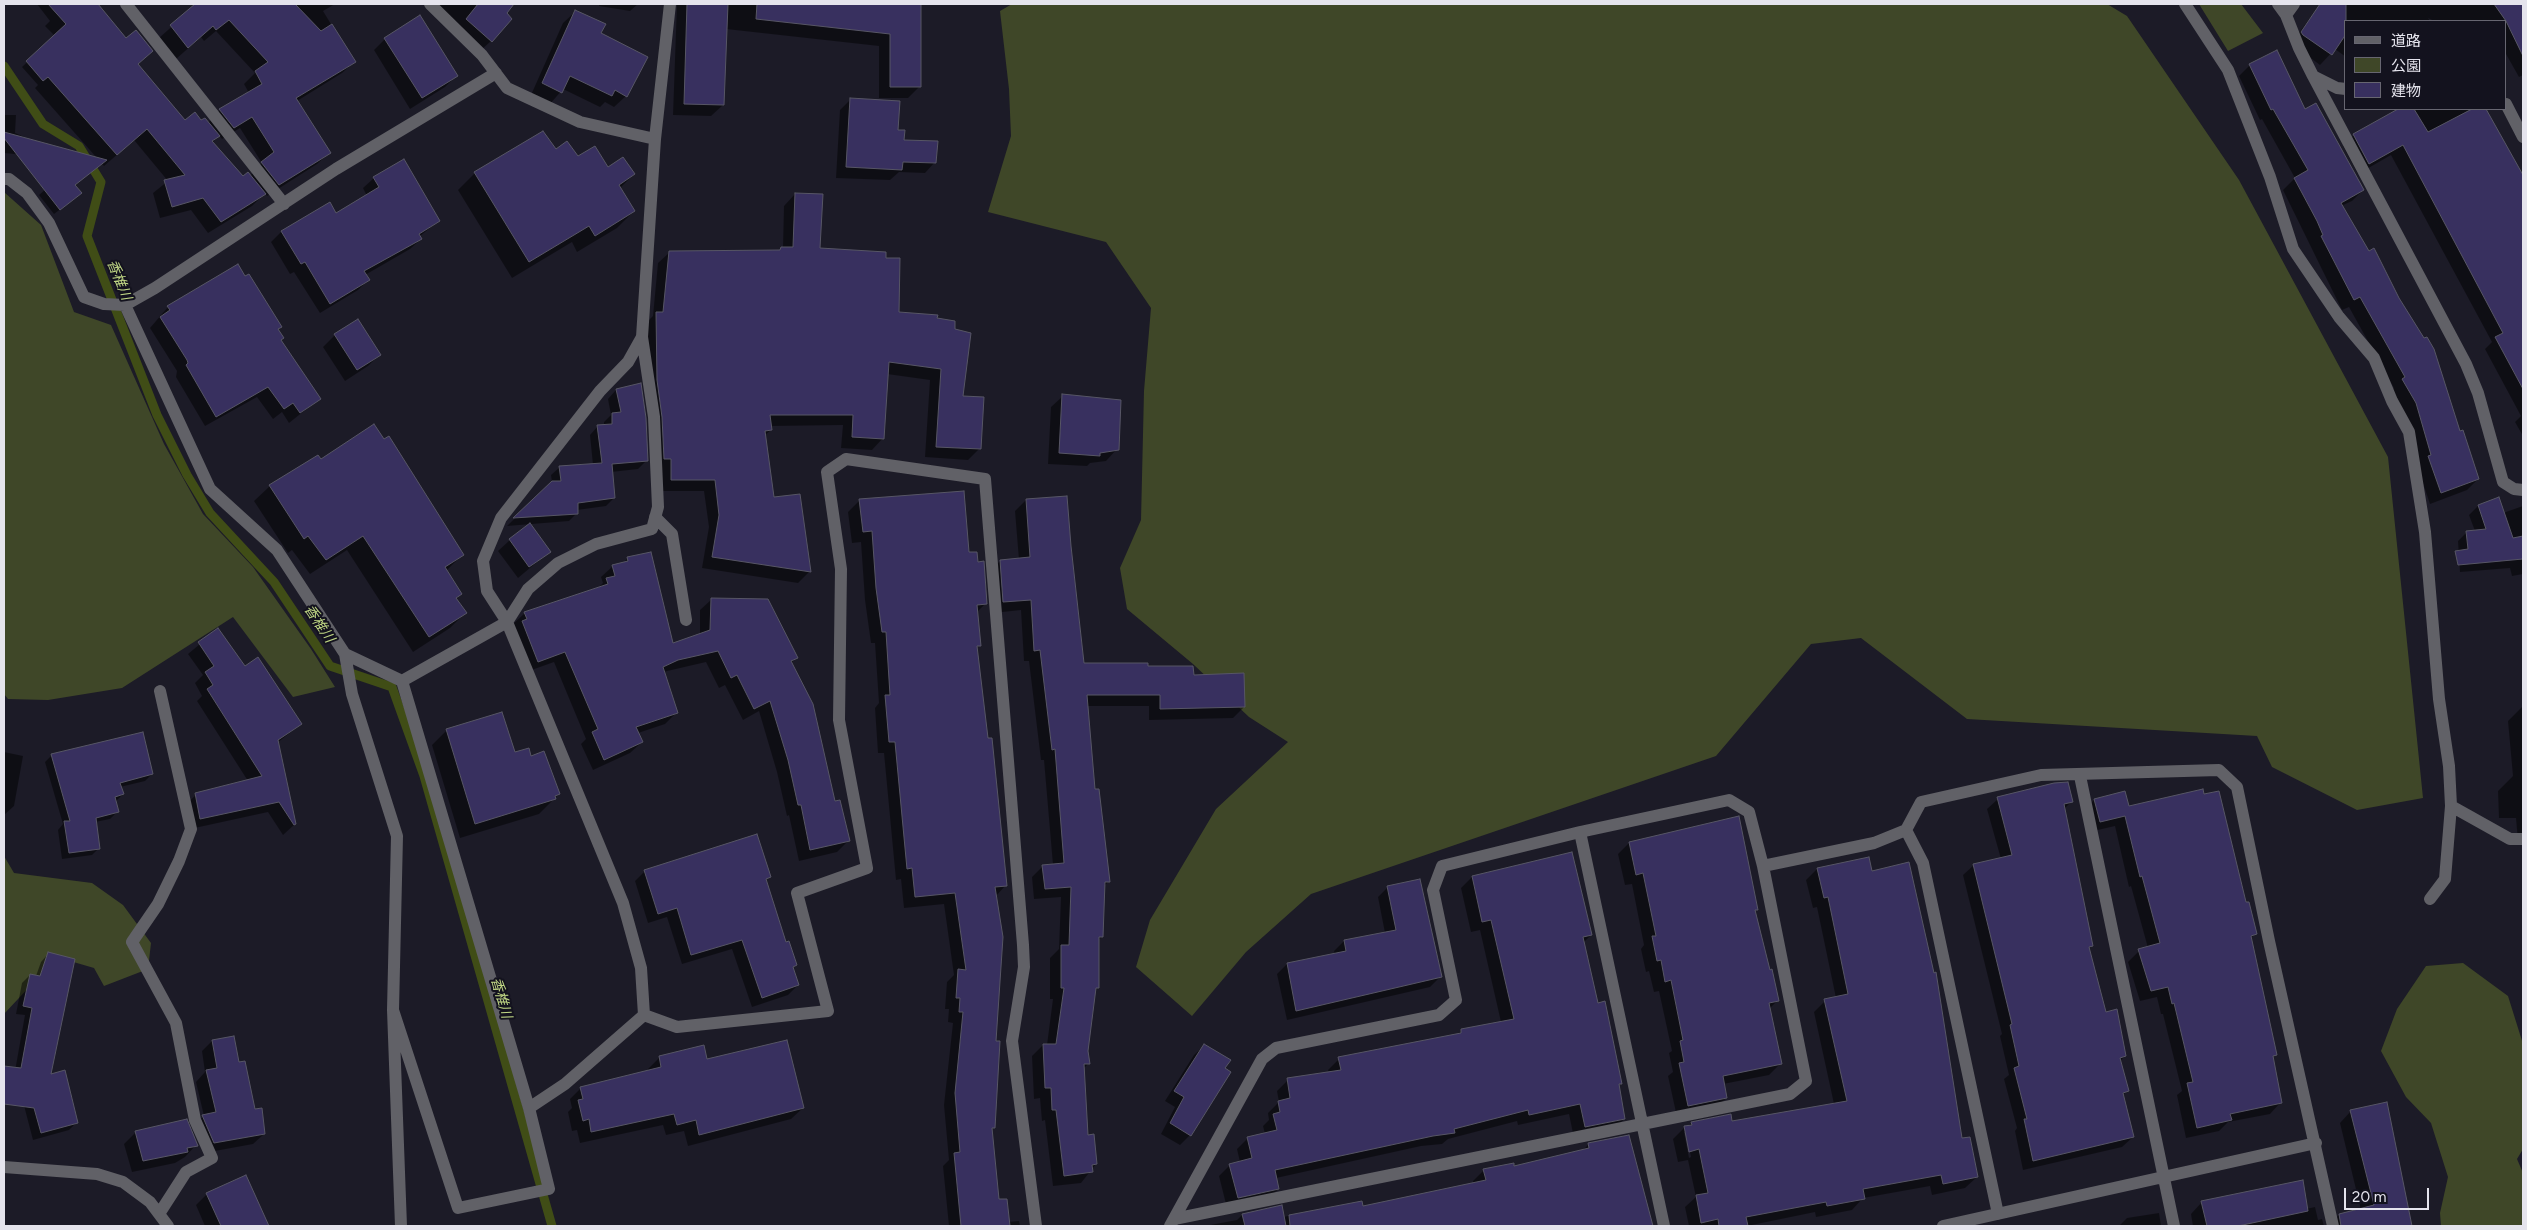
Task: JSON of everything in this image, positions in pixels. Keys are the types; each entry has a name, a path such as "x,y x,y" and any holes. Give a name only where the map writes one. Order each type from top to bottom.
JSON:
{"street":[{"path":"126,4 284,204"},
{"path":"430,4 482,55 507,88 580,122 655,139"},
{"path":"402,681 507,622 528,588 558,563 596,544 652,529 658,506 654,417 642,338 655,139 670,4"},
{"path":"2185,4 2228,70 2270,177 2293,248 2339,317 2374,358 2392,401 2409,432 2425,532 2439,699 2449,766 2451,806 2445,879 2430,898"},
{"path":"2278,4 2286,15 2313,76 2466,364 2478,393 2503,482 2514,489 2523,490"},
{"path":"2286,15 2294,4"},
{"path":"4,179 9,179 27,193 49,223 84,297 104,304 125,306 284,204 336,168 496,74"},
{"path":"2313,76 2337,88 2344,89"},
{"path":"2507,106 2523,137"},
{"path":"125,306 210,489 277,550 345,654 352,694 396,836 393,1010 401,1226"},
{"path":"642,338 628,362 600,391 501,518 483,561 487,591 507,622 622,904 641,968 644,1016"},
{"path":"644,1016 677,1027 828,1011 798,893 867,868 839,720 841,569 827,472 846,458 985,479 1023,945 1024,967 1012,1041 1036,1226"},
{"path":"655,517 672,534 686,620"},
{"path":"345,654 402,681 529,1108 549,1188 458,1208 393,1010"},
{"path":"159,1214 186,1172 212,1158 195,1120 176,1023 132,942 158,904 179,860 191,829 160,692"},
{"path":"1762,866 1874,843 1906,830 1921,802 2041,775 2080,776 2219,770 2237,787 2269,941 2316,1143 2333,1226"},
{"path":"2080,776 2174,1226"},
{"path":"1730,800 1749,812 1762,866 1806,1082 1790,1094 1172,1223 1262,1058 1276,1048 1438,1015 1456,1000 1434,890 1442,866 1580,832 1730,800"},
{"path":"2451,806 2510,839 2523,839"},
{"path":"1906,830 1923,863 1998,1214"},
{"path":"1580,832 1664,1226"},
{"path":"529,1108 565,1084 644,1016"},
{"path":"1943,1226 2316,1143"},
{"path":"4,1168 97,1174 123,1182 150,1202 168,1226"}],"green space":[{"path":"1012,4 2107,4 2127,16 2239,180 2388,457 2423,798 2357,810 2272,767 2257,736 1967,719 1861,638 1811,644 1716,756 1311,894 1246,952 1192,1016 1136,967 1150,920 1216,809 1288,742 1249,717 1193,664 1127,609 1120,568 1141,520 1144,391 1151,308 1106,242 988,212 1011,136 1009,89 1000,11"},
{"path":"2199,4 2241,4 2263,33 2228,51"},
{"path":"4,192 41,225 74,312 111,325 164,444 203,514 253,567 311,649 335,687 293,697 233,617 122,688 48,700 8,699 4,694"},
{"path":"4,856 14,873 92,883 123,905 151,943 148,969 104,986 94,968 70,961 32,984 4,1014"},
{"path":"2463,963 2508,996 2523,1044 2523,1149 2517,1159 2523,1173 2523,1226 2441,1226 2440,1213 2448,1177 2431,1123 2406,1097 2381,1051 2397,1009 2426,966"}],"building":[{"path":"48,4 98,4 126,38 136,30 153,51 138,64 185,120 195,112 201,120 205,118 220,136 212,141 243,176 248,172 266,194 221,222 203,198 172,207 164,180 185,175 147,129 117,155 48,77 43,81 26,61 66,24"},
{"path":"195,4 295,4 321,31 332,24 356,62 296,98 331,153 279,185 261,162 274,152 252,117 234,128 219,109 262,84 255,71 268,62 229,20 216,30 213,26 188,48 170,25"},
{"path":"478,4 514,4 507,13 512,19 492,42 466,19"},
{"path":"687,4 728,4 724,105 684,104"},
{"path":"757,4 921,4 921,87 890,87 890,34 756,19"},
{"path":"2320,4 2346,4 2344,37 2332,55 2301,32"},
{"path":"2494,4 2523,4 2523,56 2507,20"},
{"path":"575,10 606,24 601,33 648,57 627,97 615,90 612,96 570,76 562,93 542,83"},
{"path":"420,15 458,76 422,98 384,38"},
{"path":"2277,50 2305,109 2316,103 2364,190 2341,203 2369,251 2374,248 2399,298 2424,338 2427,337 2434,349 2460,431 2463,430 2479,479 2441,493 2428,456 2431,455 2416,403 2402,379 2405,377 2360,297 2354,300 2321,236 2323,235 2317,221 2294,178 2308,170 2273,109 2271,110 2249,64"},
{"path":"850,98 900,101 898,130 905,130 904,140 938,141 936,163 903,162 902,170 846,167"},
{"path":"2396,110 2415,110 2428,132 2470,110 2487,110 2523,175 2523,389 2495,337 2503,333 2403,145 2369,164 2353,134"},
{"path":"543,131 556,149 567,141 578,156 595,146 608,167 623,157 635,174 619,185 635,211 595,236 589,226 529,262 474,172"},
{"path":"4,132 107,160 75,185 82,193 60,210 4,138"},
{"path":"404,159 440,221 419,234 422,239 364,271 370,280 330,304 305,262 301,264 281,231 330,202 336,213 379,187 373,177"},
{"path":"795,193 823,194 820,248 886,252 886,258 900,258 899,312 938,315 937,318 955,321 955,329 971,333 963,396 984,397 981,449 936,447 941,369 889,362 884,439 852,437 853,415 770,415 772,430 765,431 774,497 800,494 811,572 712,557 719,515 715,480 671,480 671,459 664,459 662,417 657,380 656,312 663,312 669,251 780,250 781,247 793,247"},
{"path":"238,264 245,276 249,274 282,327 278,329 284,338 281,340 321,399 300,413 293,403 284,409 268,387 216,417 186,365 188,363 187,360 160,317 170,310 167,306"},
{"path":"358,319 381,355 357,370 334,334"},
{"path":"641,383 646,418 648,461 612,464 615,498 578,503 578,514 513,518 552,481 561,481 559,466 602,463 597,425 612,424 612,413 621,412 616,389"},
{"path":"1062,394 1121,400 1119,450 1100,453 1100,456 1059,453"},
{"path":"374,424 384,439 389,436 464,555 445,567 462,594 456,598 467,613 429,637 363,536 326,560 308,536 304,539 269,485 318,455 321,459"},
{"path":"964,491 969,552 977,552 978,562 984,561 987,604 977,605 981,646 977,646 988,738 992,738 1007,886 995,887 1003,937 996,1041 1000,1041 995,1128 992,1128 999,1199 1007,1199 1010,1226 961,1226 954,1153 960,1152 955,1093 963,1012 959,1012 960,998 956,998 958,969 966,970 955,893 915,897 912,868 907,869 895,742 889,742 885,695 890,695 886,632 882,632 876,588 872,531 863,532 859,499"},
{"path":"1067,496 1084,663 1148,663 1148,666 1193,666 1194,675 1244,673 1245,707 1160,709 1160,695 1087,695 1095,789 1099,789 1110,882 1105,882 1103,937 1099,937 1099,988 1096,988 1088,1051 1090,1064 1084,1064 1088,1135 1094,1134 1097,1164 1092,1165 1093,1172 1064,1176 1056,1110 1052,1110 1051,1088 1045,1088 1043,1044 1056,1044 1064,988 1061,988 1061,945 1069,945 1071,887 1045,889 1042,865 1064,863 1055,749 1052,750 1040,650 1034,651 1031,600 1003,602 1000,560 1030,557 1026,499"},
{"path":"2499,497 2513,538 2523,536 2523,559 2458,565 2455,551 2468,549 2466,531 2486,529 2478,505"},
{"path":"530,523 551,552 529,567 509,539"},
{"path":"651,552 673,643 710,630 711,598 768,599 798,658 791,661 813,704 835,801 840,800 850,841 810,850 801,805 798,805 788,760 770,701 754,709 737,675 731,678 718,651 678,660 663,667 678,713 636,727 643,742 604,760 592,732 598,729 565,652 538,662 522,621 527,619 524,612 608,584 606,578 615,576 612,565 628,561 627,557"},
{"path":"218,628 245,666 258,657 302,724 278,740 296,824 294,825 279,802 200,819 195,793 262,776 207,689 213,685 205,672 214,666 198,642"},
{"path":"502,712 515,752 529,748 531,756 544,751 560,794 555,796 556,799 475,824 446,729"},
{"path":"143,732 153,774 120,783 124,794 115,797 119,812 96,818 100,849 69,853 64,821 70,821 51,754"},
{"path":"2068,782 2073,802 2064,804 2093,946 2089,947 2106,1012 2117,1009 2126,1056 2120,1058 2129,1091 2123,1093 2134,1137 2033,1161 2024,1119 2027,1119 2014,1068 2019,1066 2010,1025 2012,1024 1973,864 2012,855 1997,797 2054,783"},
{"path":"2203,789 2204,794 2219,791 2246,902 2249,902 2257,934 2251,936 2277,1055 2273,1056 2282,1103 2230,1114 2232,1120 2197,1128 2187,1083 2193,1082 2174,1003 2172,1004 2168,987 2151,991 2138,949 2160,943 2142,876 2140,877 2125,816 2100,822 2094,799 2125,791 2129,806"},
{"path":"1739,816 1758,910 1755,910 1779,1001 1769,1003 1782,1064 1723,1076 1727,1098 1688,1106 1679,1063 1684,1062 1680,1041 1683,1040 1671,980 1665,982 1661,960 1657,961 1652,936 1656,936 1643,873 1636,875 1629,842"},
{"path":"757,834 771,877 766,879 786,942 789,941 797,965 793,967 799,985 762,998 742,940 691,955 677,908 658,914 644,870"},
{"path":"1572,852 1592,935 1583,937 1598,1003 1605,1001 1622,1084 1619,1084 1625,1119 1585,1127 1580,1104 1529,1115 1528,1110 1454,1129 1455,1133 1275,1170 1279,1189 1238,1198 1229,1164 1252,1158 1247,1137 1277,1130 1273,1114 1280,1112 1278,1101 1290,1098 1287,1078 1341,1070 1338,1057 1461,1033 1461,1029 1514,1019 1491,920 1482,922 1472,876"},
{"path":"1869,857 1872,871 1909,862 1934,973 1936,972 1962,1138 1970,1137 1978,1177 1943,1184 1941,1175 1863,1189 1865,1199 1827,1206 1826,1202 1746,1217 1748,1226 1719,1226 1718,1219 1701,1223 1696,1195 1708,1193 1699,1149 1689,1152 1684,1126 1692,1125 1691,1122 1731,1114 1732,1121 1847,1101 1824,999 1848,994 1828,897 1824,898 1817,868"},
{"path":"1420,879 1442,977 1296,1011 1287,963 1346,951 1344,940 1396,930 1387,886"},
{"path":"48,952 75,959 51,1074 65,1070 78,1123 41,1133 34,1108 4,1104 4,1066 21,1068 32,1008 23,1006 30,974 40,976"},
{"path":"234,1036 239,1062 245,1061 255,1109 262,1108 265,1134 214,1143 202,1115 216,1112 206,1070 217,1068 212,1040"},
{"path":"787,1040 804,1108 699,1135 696,1120 677,1125 674,1114 591,1132 589,1119 583,1121 578,1100 583,1099 580,1087 661,1067 659,1056 704,1045 707,1059"},
{"path":"1204,1044 1231,1060 1225,1068 1231,1072 1191,1136 1170,1123 1184,1097 1174,1091"},
{"path":"2387,1102 2412,1226 2341,1226 2339,1214 2374,1205 2350,1110"},
{"path":"187,1119 198,1146 187,1148 188,1152 143,1161 135,1131"},
{"path":"1629,1135 1653,1226 1290,1226 1289,1215 1362,1201 1363,1206 1486,1180 1483,1169 1514,1163 1514,1166 1589,1148 1588,1143"},
{"path":"246,1175 269,1226 221,1226 206,1193"},
{"path":"2303,1180 2308,1211 2238,1226 2207,1226 2201,1201"},
{"path":"1282,1205 1286,1226 1245,1226 1242,1214"}],"waterway":[{"name":"香椎川","path":"4,66 43,124 79,146 101,182 87,236 157,415 187,475 210,513 274,582 330,666 392,687 424,776 552,1226"}]}
